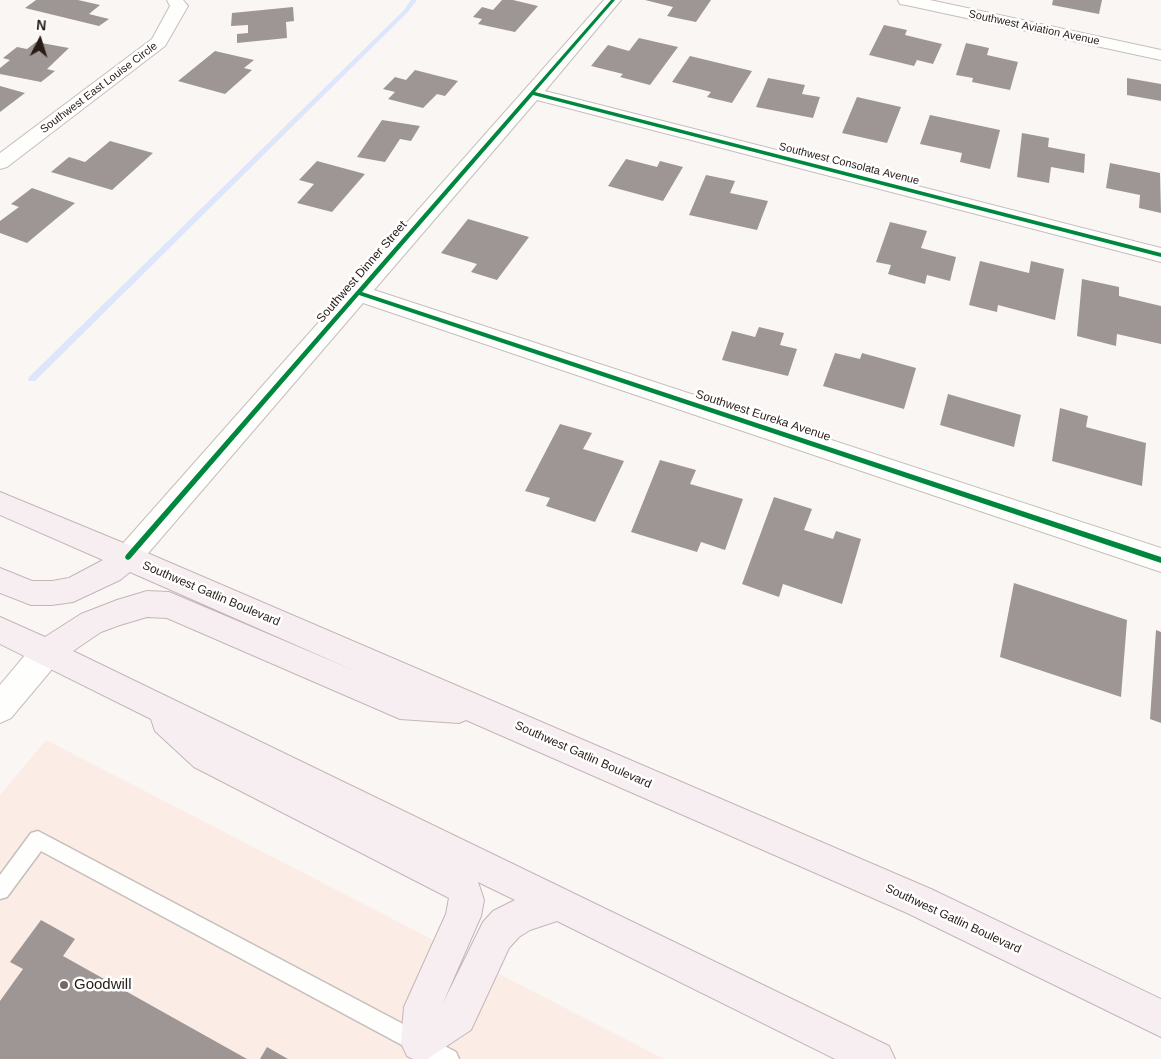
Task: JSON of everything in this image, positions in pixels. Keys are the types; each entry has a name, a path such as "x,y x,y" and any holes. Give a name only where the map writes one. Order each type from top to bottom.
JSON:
{"main road":[{"name":"Southwest Gatlin Boulevard","path":"0,503 919,901 1161,1018"},
{"path":"0,580 31,593 73,590 110,571 128,557"},
{"path":"47,652 100,619 147,604 169,605 400,705 478,709"},
{"path":"0,630 876,1059"},
{"path":"143,700 205,756 463,887 467,900 463,916 423,1007 427,1054"},
{"path":"427,1054 458,1017 496,935 506,924 522,914 558,904"}],"street":[{"name":"Southwest East Louise Circle","path":"0,163 159,42 179,6 174,0"},
{"name":"Southwest Dinner Street","path":"128,557 613,0"},
{"name":"Southwest Aviation Avenue","path":"906,0 1161,55"},
{"name":"Southwest Consolata Avenue","path":"532,93 1161,255"},
{"name":"Southwest Eureka Avenue","path":"359,293 1161,560"},
{"path":"0,708 47,652"}],"lane":[{"path":"0,890 38,840 427,1054"}],"shaded area":[{"path":"46,740 664,1059 0,1059 0,795"}],"building":[{"path":"36,0 78,0 100,5 89,14 109,19 99,26 25,8"},
{"path":"502,0 513,0 538,6 515,32 478,24 482,19 473,17 482,7 493,10"},
{"path":"645,0 711,0 696,22 667,16 673,7"},
{"path":"1053,0 1102,0 1099,14 1052,5"},
{"path":"293,7 294,21 286,22 287,38 237,43 237,34 248,33 248,25 231,26 232,13"},
{"path":"884,25 907,30 905,35 942,44 933,64 917,60 914,66 869,55"},
{"path":"639,38 678,47 650,85 620,77 623,74 591,66 608,45 629,51"},
{"path":"36,42 69,48 47,69 55,71 41,82 0,74 0,68 10,60 3,58 17,47 27,49"},
{"path":"966,43 989,48 987,55 1018,62 1010,90 972,82 973,78 956,75"},
{"path":"215,51 254,60 244,68 252,70 225,94 178,81"},
{"path":"690,56 752,71 732,103 707,97 711,92 672,82"},
{"path":"415,70 458,81 445,96 437,94 423,108 388,99 395,92 383,89 395,77 406,80"},
{"path":"768,78 805,85 802,94 820,97 813,118 756,107"},
{"path":"1127,78 1161,84 1161,101 1127,95"},
{"path":"0,86 25,93 0,112"},
{"path":"857,97 901,107 887,143 842,133"},
{"path":"930,115 1000,130 990,169 960,162 962,153 920,144"},
{"path":"382,120 420,126 411,141 400,139 385,162 357,157"},
{"path":"1022,133 1049,138 1048,147 1085,154 1084,173 1051,167 1049,183 1017,177"},
{"path":"110,141 153,153 112,190 51,172 69,157 85,162"},
{"path":"626,159 657,167 660,161 683,167 663,201 608,186"},
{"path":"317,161 365,174 332,212 297,203 314,184 299,180"},
{"path":"1110,163 1160,173 1161,213 1139,208 1140,195 1106,188"},
{"path":"706,175 735,181 730,193 768,201 757,230 689,215"},
{"path":"32,188 75,203 27,243 0,233 0,221 19,207 11,204"},
{"path":"468,219 529,237 497,280 471,272 477,264 441,253"},
{"path":"890,222 927,231 921,248 956,257 950,281 927,275 925,284 888,274 891,265 876,262"},
{"path":"980,261 1029,273 1031,261 1064,269 1055,320 998,305 997,312 969,305"},
{"path":"1082,279 1119,287 1119,296 1161,306 1161,344 1117,334 1116,346 1077,336"},
{"path":"759,327 784,333 780,345 797,349 788,376 722,360 732,331 755,337"},
{"path":"835,353 860,359 862,353 916,368 904,409 823,386"},
{"path":"948,394 1021,415 1014,447 940,425"},
{"path":"1060,408 1088,416 1086,427 1146,443 1142,486 1052,461"},
{"path":"560,424 592,433 583,449 624,461 595,522 546,506 550,498 525,491"},
{"path":"660,460 696,470 690,484 743,499 725,550 701,542 697,552 631,532"},
{"path":"774,497 812,509 804,530 833,539 836,531 861,539 842,604 783,584 779,597 742,584"},
{"path":"1014,583 1127,620 1121,697 1000,657"},
{"path":"1156,630 1161,632 1161,723 1150,719"},
{"name":"Goodwill","path":"41,920 75,939 63,956 247,1059 0,1059 0,1001 23,969 10,962"},
{"path":"267,1047 288,1059 260,1059"}],"waterway":[{"path":"32,379 405,12 414,0"}],"cycle path":[{"path":"128,557 613,0"},
{"path":"532,93 1161,255"},
{"path":"359,293 1161,560"}],"place":[{"name":"Goodwill","path":"64,985"}]}
